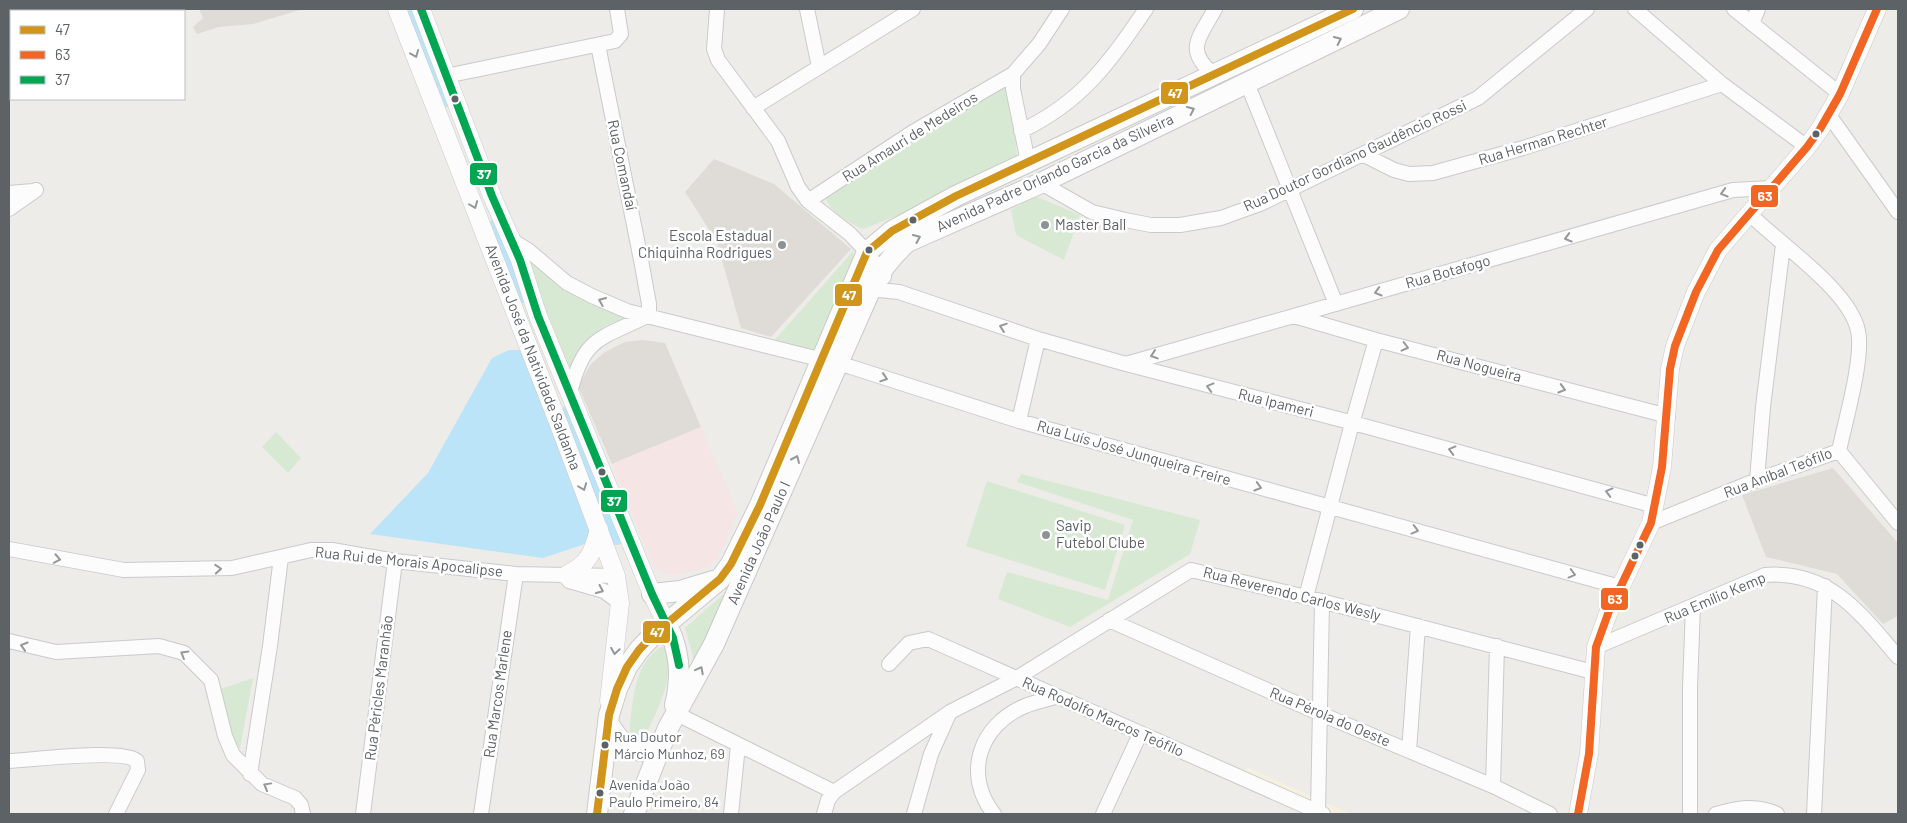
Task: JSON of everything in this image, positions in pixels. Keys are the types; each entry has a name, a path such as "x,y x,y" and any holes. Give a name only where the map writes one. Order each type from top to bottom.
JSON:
{"main road":[{"name":"Avenida Padre Orlando Garcia da Silveira","path":"867,252 899,227 956,196 1353,9"},
{"name":"Avenida Padre Orlando Garcia da Silveira","path":"881,269 907,242 1041,183 1399,9"},
{"name":"Avenida João Paulo I","path":"634,814 672,721 714,644 829,362 848,296 867,252"},
{"name":"Avenida João Paulo I","path":"597,814 609,719 617,689 627,667 639,650 720,579 731,564 829,362 881,269"},
{"path":"652,594 680,590 720,579"},
{"path":"667,625 677,651 679,668 672,721"},
{"path":"609,719 626,747 640,752 658,753"}],"street":[{"name":"Avenida José da Natividade Saldanha","path":"397,9 616,576 620,603 610,684 609,719"},
{"name":"Avenida José da Natividade Saldanha","path":"421,9 538,316 652,594 667,625"},
{"path":"446,76 615,41 620,34 617,9"},
{"path":"717,9 715,55 778,141 798,187 808,201 831,218 867,252 881,269 887,281 899,292"},
{"path":"807,9 819,67"},
{"path":"753,108 819,67 898,13 913,9"},
{"name":"Rua Amauri de Medeiros","path":"808,201 913,132 1013,74 1039,44 1062,9"},
{"path":"1021,131 1048,118 1100,73 1146,9"},
{"path":"1213,74 1202,65 1195,53 1198,41 1215,9"},
{"name":"Rua Doutor Gordiano Gaudêncio Rossi","path":"1041,183 1092,212 1151,224 1180,224 1221,218 1289,190 1364,155 1478,98 1587,9"},
{"path":"1635,9 1722,84 1807,147"},
{"path":"1734,9 1840,94"},
{"path":"1752,24 1758,9"},
{"path":"1578,814 1587,768 1596,647 1609,611 1651,523 1656,506 1668,416 1670,369 1682,324 1713,258 1807,147 1829,115 1877,9"},
{"name":"Rua Comandaí","path":"598,45 641,260 649,304 649,316"},
{"path":"1013,74 1013,89 1028,162"},
{"path":"1247,83 1336,304"},
{"name":"Rua Herman Rechter","path":"1364,155 1394,170 1409,174 1433,173 1523,148 1722,84"},
{"path":"1829,115 1898,212"},
{"name":"Rua Botafogo","path":"1126,364 1733,190 1772,188"},
{"path":"9,193 36,190 9,209"},
{"name":"Rua Aníbal Teófilo","path":"1651,523 1757,480 1839,451 1857,366 1858,331 1848,308 1821,277 1750,214"},
{"name":"Rua Luís José Junqueira Freire","path":"510,239 528,250 567,283 608,304 829,362 1019,421 1620,587"},
{"path":"1757,480 1763,406 1783,245"},
{"name":"Rua Ipameri","path":"848,296 879,290 899,292 1038,339 1126,364 1352,422 1656,506"},
{"path":"570,393 580,359 595,341 612,330 649,316"},
{"name":"Rua Nogueira","path":"1291,316 1668,416"},
{"path":"1019,421 1038,339"},
{"path":"1306,597 1352,422 1376,340"},
{"path":"1839,451 1898,523"},
{"path":"600,532 610,548 618,556 627,555 633,546"},
{"path":"566,575 583,566 589,559 600,532"},
{"name":"Rua Rui de Morais Apocalipse","path":"9,550 124,570 214,570 232,568 311,550 332,550 395,561 516,574 616,576"},
{"path":"250,774 270,646 281,557"},
{"name":"Rua Péricles Maranhão","path":"363,814 395,561"},
{"name":"Rua Reverendo Carlos Wesly","path":"834,792 950,712 1015,678 1190,570 1322,601 1593,672"},
{"name":"Rua Marcos Marlene","path":"481,814 516,574"},
{"name":"Rua Emílio Kemp","path":"1596,647 1765,575 1783,574 1796,576 1825,586 1848,602 1898,657"},
{"name":"Rua Rui de Morais Apocalipse","path":"544,575 584,584 604,591 620,603"},
{"path":"616,576 633,581 652,594"},
{"path":"1814,814 1825,586"},
{"path":"1320,813 1322,601"},
{"path":"1690,814 1690,688 1693,606"},
{"name":"Rua Pérola do Oeste","path":"1109,620 1321,714 1493,786 1550,814"},
{"path":"1410,751 1418,626"},
{"name":"Rua Rodolfo Marcos Teófilo","path":"889,664 909,642 926,639 1320,813"},
{"path":"9,641 56,652 159,646 184,653 211,680 230,750 250,774 262,784 295,798 301,805 304,814"},
{"path":"1493,786 1497,646"},
{"path":"994,814 981,796 978,776 978,755 989,733 1024,706 1055,697"},
{"path":"914,814 931,754 950,712"},
{"path":"672,721 738,746 834,792 824,814"},
{"path":"1103,814 1140,734"},
{"path":"731,814 738,746"},
{"path":"9,761 111,755 131,757 138,764 136,773 116,814"},
{"path":"1716,814 1749,807 1767,809 1777,814"}],"shaded area":[{"path":"199,9 303,9 253,24 219,27 197,34 193,27 203,18"},
{"name":"Escola Estadual Chiquinha Rodrigues","path":"714,159 774,184 851,249 771,337 741,328 717,242 685,192"},
{"path":"643,340 665,343 701,427 612,464 578,386 591,364 605,352 625,342"},
{"path":"701,427 738,513 717,559 704,568 668,575 654,567 612,464"},
{"path":"1833,468 1898,543 1898,616 1883,624 1837,574 1766,557 1742,495"},
{"path":"1247,767 1351,814 1306,814 1238,783"}],"green space":[{"path":"1004,83 1017,157 918,207 863,229 838,214 828,203 825,191"},
{"name":"Master Ball","path":"1035,196 1080,215 1064,260 1016,235 1011,210"},
{"path":"853,251 853,261 815,350 775,340"},
{"path":"526,257 630,317 605,326 589,338 578,354 569,378"},
{"path":"276,432 301,458 288,473 262,447"},
{"path":"1021,474 1200,520 1190,554 1070,627 998,599 1007,572 1108,600 1133,520 1017,482"},
{"name":"Savip Futebol Clube","path":"987,481 1125,525 1105,590 966,546"},
{"path":"726,592 695,677 693,656 685,628"},
{"path":"663,646 668,656 669,667 664,692 645,737 636,739 630,733 630,726 637,681 646,661"},
{"path":"253,678 240,748 234,749 221,689"}],"water":[{"path":"509,350 519,350 526,358 594,541 543,558 370,534 428,473 492,358"}],"waterway":[{"path":"408,9 447,101"},
{"path":"496,224 524,297"},
{"path":"568,411 617,539"}],"transit line":[{"name":"37","path":"421,9 492,196 520,260 538,316 652,594 673,638 679,665"},
{"name":"47","path":"597,814 609,715 617,689 627,667 653,635 720,579 731,564 760,505 867,252 892,231 956,196 1353,9"},
{"name":"63","path":"1578,814 1589,754 1596,647 1609,611 1651,523 1662,467 1670,369 1675,346 1696,292 1718,250 1807,147 1820,129 1840,94 1877,9"}],"place":[{"name":"Master Ball","path":"1045,225"},
{"name":"Escola Estadual Chiquinha Rodrigues","path":"782,245"},
{"name":"Savip Futebol Clube","path":"1046,535"},
{"name":"Rua Doutor Márcio Munhoz, 69","path":"605,745"},
{"name":"Avenida João Paulo Primeiro, 84","path":"600,793"}]}
